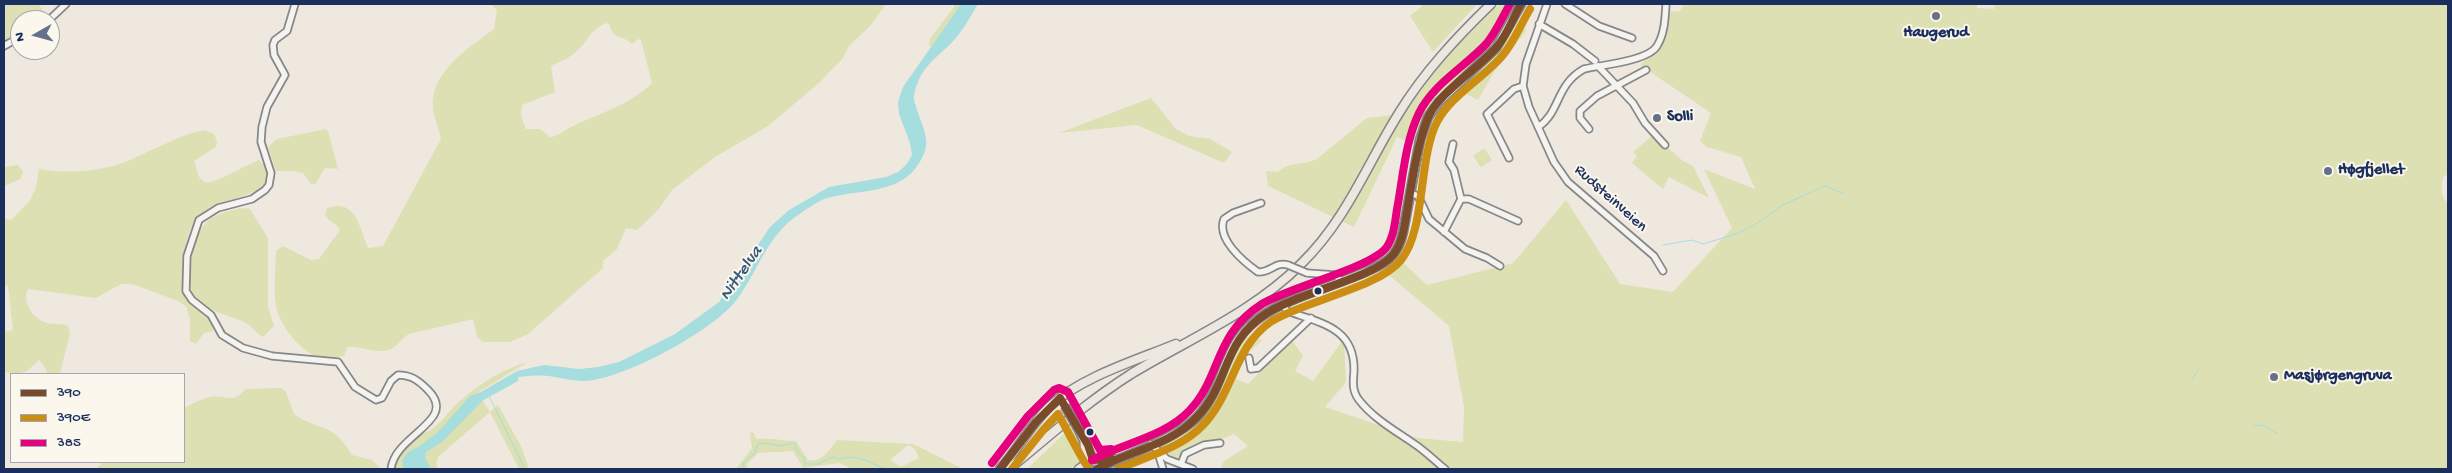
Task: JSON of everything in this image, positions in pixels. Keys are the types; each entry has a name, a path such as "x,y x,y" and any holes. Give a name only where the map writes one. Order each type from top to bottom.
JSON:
{"highway":[{"path":"1171,351 1187,339 1254,299 1292,269 1313,247 1344,206 1391,118 1417,79 1452,38 1486,4"},
{"path":"1009,469 1094,399 1171,351 1256,302 1294,272 1316,249 1353,199 1394,120 1416,87 1443,54 1491,4"},
{"path":"1000,469 1036,422 1060,398 1096,378 1187,339"},
{"path":"1021,469 1026,455"}],"main road":[{"path":"1086,465 1097,469 1186,426 1198,417 1207,404 1230,352 1240,336 1256,320 1283,305 1381,264 1394,253 1404,232 1421,134 1430,113 1439,102 1496,48 1522,4"},
{"path":"1060,398 1084,440 1086,465"},
{"path":"1086,465 1117,459"}],"street":[{"path":"295,4 286,31 273,45 274,55 285,75 267,107 262,128 261,142 271,173 269,185 252,199 210,211 200,220 187,256 187,293 192,300 207,310 222,335 230,341 263,354 338,362 354,387 376,400 382,398 396,376 406,375 418,380 435,398 437,410 434,417 402,445 393,460 391,469"},
{"name":"Rudsteinveien","path":"1547,4 1526,64 1523,86 1526,100 1554,162 1568,182 1654,256 1663,271"},
{"path":"1565,4 1599,26 1632,38"},
{"path":"1538,127 1549,117 1567,81 1584,69 1596,63 1643,56 1654,50 1660,40 1664,27 1666,4"},
{"path":"1539,24 1573,44 1596,63 1614,85 1633,103 1645,123 1665,146"},
{"path":"1589,129 1580,118 1580,111 1596,96 1646,70"},
{"path":"1509,158 1488,114 1514,89 1523,86"},
{"path":"1444,232 1461,198 1454,170 1449,162 1453,144"},
{"path":"1410,193 1418,196 1429,219 1444,232 1471,253 1487,258 1500,266"},
{"path":"1461,198 1469,199 1518,221"},
{"path":"1260,203 1233,213 1224,219 1223,227 1226,238 1234,251 1258,272 1264,272 1280,264 1318,276 1336,275 1341,282"},
{"path":"1283,305 1287,311 1311,318 1333,328 1348,343 1354,363 1353,389 1358,399 1383,423 1445,469"},
{"path":"1249,358 1251,368 1258,368 1311,318"},
{"path":"1180,464 1185,454 1204,444 1220,443"},
{"path":"1151,444 1158,453 1163,469"},
{"path":"1158,453 1193,469"}],"green space":[{"path":"4,4 39,5 42,10 10,10 10,40 4,43"},
{"path":"490,4 886,4 871,25 849,46 843,58 820,82 768,126 715,157 672,190 658,210 637,230 626,228 617,249 603,261 603,268 528,334 510,342 482,342 477,336 473,319 409,334 389,350 377,351 347,347 344,356 327,357 311,354 299,345 284,326 277,312 275,291 276,251 283,246 311,260 319,259 340,230 325,215 327,208 337,206 344,207 355,216 368,248 383,246 441,139 433,109 433,96 437,84 453,62 494,29 497,10","holes":["606,23 609,24 615,35 632,44 638,39 641,40 652,83 634,98 571,127 556,136 550,137 540,129 526,129 521,116 522,105 555,92 551,66 575,53 597,28"]},
{"path":"956,4 961,4 931,47 929,44 930,39"},
{"path":"1421,4 1477,4 1433,52 1410,16 1422,6"},
{"path":"1499,4 1522,4 1518,20 1526,31 1494,72 1478,100 1466,94 1415,144 1397,137 1354,227 1268,186 1266,171 1278,172 1293,164 1306,163 1317,159 1367,118 1403,114 1444,60"},
{"path":"1684,4 1977,4 1977,8 1994,9 1994,4 2448,4 2448,174 2443,177 2442,194 2448,204 2448,469 1221,469 1223,462 1248,446 1234,434 1176,458 1159,447 1187,433 1198,423 1214,400 1231,361 1245,336 1263,340 1245,355 1236,379 1248,384 1291,339 1303,356 1295,371 1313,381 1344,339 1346,382 1325,407 1417,438 1463,442 1464,407 1449,326 1388,274 1400,260 1427,285 1513,263 1566,200 1620,284 1673,292 1732,228 1704,169 1755,189 1741,157 1707,147 1700,141 1711,113 1640,65 1661,41 1670,11 1679,12"},
{"path":"1151,98 1176,129 1189,136 1210,139 1232,152 1224,163 1137,125 1059,133"},
{"path":"326,129 338,169 325,168 316,183 312,185 303,173 276,171 268,147 277,139"},
{"path":"204,130 214,134 217,141 216,147 194,161 199,177 206,183 259,160 267,171 268,179 263,186 254,192 212,206 201,214 190,230 184,255 185,288 191,300 214,324 213,331 204,333 196,344 190,341 190,319 186,306 178,301 132,284 121,284 96,298 28,289 26,294 27,303 35,316 47,323 68,326 70,333 60,373 47,373 39,360 27,371 21,373 4,372 4,332 13,330 8,286 4,285 4,219 11,220 29,202 36,188 39,169 73,172 106,168 128,161 184,136"},
{"path":"1653,135 1683,161 1693,166 1709,198 1669,177 1663,189 1632,163 1637,156 1633,152"},
{"path":"1484,148 1492,160 1481,167 1473,156"},
{"path":"18,165 23,172 20,179 4,186 4,167"},
{"path":"242,208 250,209 268,238 268,307 274,326 263,337 242,321 205,306 191,290 190,271 193,251 199,232 204,225 219,214"},
{"path":"528,362 477,393 490,412 438,457 436,464 438,469 394,469 398,455 418,434 431,430 467,395 483,383 510,368"},
{"path":"281,388 286,392 294,414 303,420 332,432 345,444 352,455 372,460 381,469 96,469 102,463 185,463 185,407 210,397 237,397 245,389"},
{"path":"498,405 522,448 529,469 519,469 490,412"},
{"path":"1071,427 1081,452 1077,469 1027,469"},
{"path":"750,432 754,433 756,439 796,441 808,460 822,458 837,440 913,444 963,469 852,469 839,463 803,468 793,451 758,453 748,463 746,469 736,469 752,448","holes":["908,445 915,449 919,458 901,467 890,460"]}],"water":[{"name":"Nittelva","path":"961,4 978,4 958,35 925,69 917,85 914,99 925,134 926,147 921,161 907,177 886,187 827,198 798,215 787,224 770,245 734,303 722,315 685,341 640,364 598,379 582,381 544,376 518,377 518,381 482,401 442,442 426,452 425,458 431,469 404,469 402,461 408,452 420,446 439,431 470,396 481,392 517,371 544,365 579,369 619,362 675,334 719,302 770,227 789,210 829,187 886,177 898,172 906,165 912,155 910,143 899,114 898,102 903,87"}],"waterway":[{"path":"1663,245 1692,240 1703,244 1736,234 1753,226 1783,205 1825,186 1844,194"},
{"path":"2192,380 2198,370"},
{"path":"489,396 525,469"},
{"path":"2254,426 2263,425 2278,434"},
{"path":"743,469 743,463 755,453 758,444 765,443 779,446 794,443 799,454 804,458 805,464 818,464 833,457 840,459 851,457 865,460 885,469"}],"transit line":[{"name":"385","path":"1092,460 1168,427 1189,411 1200,398 1226,343 1235,329 1246,316 1262,304 1364,263 1386,248 1394,229 1407,148 1419,113 1441,84 1487,43 1510,4"},
{"name":"390","path":"1097,469 1162,441 1187,427 1197,417 1215,391 1242,336 1252,324 1267,313 1297,299 1370,271 1393,255 1402,237 1418,151 1427,120 1447,92 1498,45 1506,34 1521,4"},
{"name":"390E","path":"1118,469 1175,445 1186,439 1204,424 1222,398 1250,343 1259,331 1272,321 1377,278 1391,270 1401,260 1409,247 1415,231 1427,155 1437,122 1451,103 1503,55 1530,9"},
{"name":"385","path":"992,463 1028,416 1054,390 1059,388 1068,392 1100,450 1111,449"},
{"name":"390","path":"1000,469 1036,422 1060,398 1088,445 1093,460 1112,459"},
{"name":"390E","path":"1012,469 1058,414 1089,469"}],"place":[{"name":"Haugerud","path":"1936,16"},
{"name":"Solli","path":"1657,118"},
{"name":"Høgfjellet","path":"2328,171"},
{"name":"Masjørgengruva","path":"2274,377"}]}
